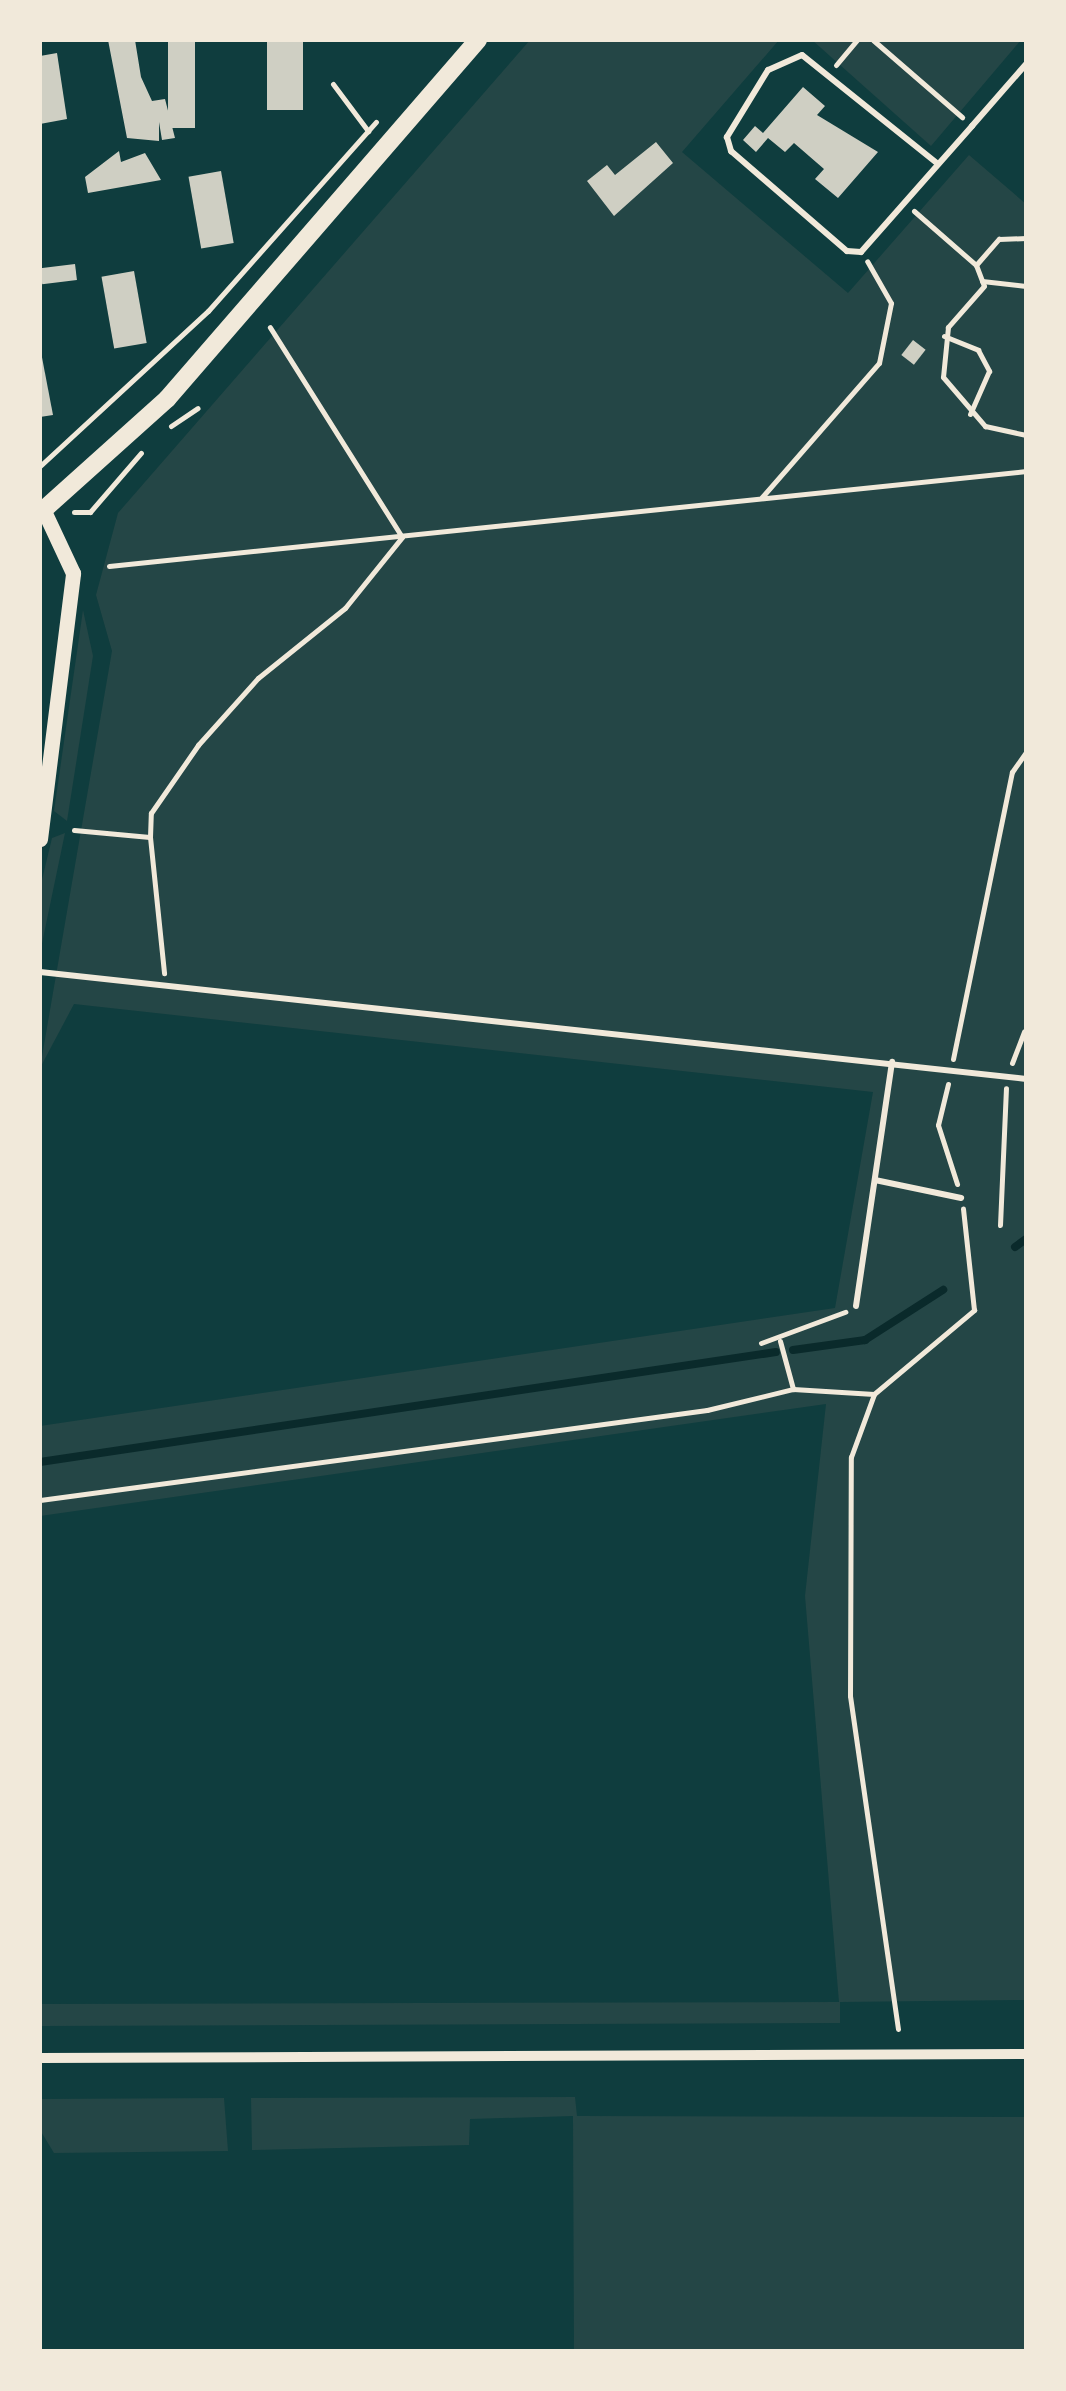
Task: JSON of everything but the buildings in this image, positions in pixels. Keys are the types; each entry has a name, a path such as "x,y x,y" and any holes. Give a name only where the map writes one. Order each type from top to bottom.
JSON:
{"main road":[{"path":"42,512 167,399 478,40"}],"street":[{"path":"40,839 73,584 42,512"},
{"path":"40,2058 1026,2054"}],"lane":[{"path":"938,164 830,71 802,55 786,58 747,96 728,137 731,150 846,251 862,252 1026,64"},
{"path":"40,972 1026,1079"},
{"path":"856,1306 892,1062"},
{"path":"874,1180 961,1198"}],"path":[{"path":"830,71 857,40"},
{"path":"874,40 972,126"},
{"path":"334,84 368,131"},
{"path":"40,466 194,324 389,108"},
{"path":"904,203 976,266 982,281"},
{"path":"976,266 999,239 1026,238"},
{"path":"760,499 879,364 892,303 862,252"},
{"path":"982,281 1026,286"},
{"path":"982,281 944,336 943,377 970,414 1026,435"},
{"path":"270,327 402,538"},
{"path":"944,336 978,350 988,371 970,414"},
{"path":"156,435 198,408"},
{"path":"104,499 146,447"},
{"path":"108,566 1026,471"},
{"path":"160,985 166,933 150,837 151,813 198,745 258,678 345,608 402,538"},
{"path":"898,2029 846,1633 851,1458 874,1394 974,1310 961,1198 938,1125 1012,772 1026,752"},
{"path":"74,830 150,837"},
{"path":"1000,1225 1006,1078 1024,1031"},
{"path":"761,1343 780,1341 856,1306"},
{"path":"780,1341 793,1389"},
{"path":"40,1500 708,1410 793,1389 874,1394"}],"shaded area":[{"path":"530,40 779,40 682,152 848,293 969,155 1026,204 1026,2000 840,2002 840,2023 40,2026 40,2004 839,2002 805,1596 826,1404 40,1516 40,1426 835,1308 873,1092 74,1004 40,1068 112,651 96,595 118,513"},
{"path":"812,40 1021,40 931,146"},
{"path":"83,610 93,656 67,821 54,811"},
{"path":"65,833 40,953 40,888 52,838"},
{"path":"575,2097 577,2116 1026,2117 1026,2351 574,2351 573,2116 470,2119 469,2145 252,2150 251,2098"},
{"path":"224,2098 228,2151 54,2153 40,2130 40,2099"}],"waterway":[{"path":"1015,1247 1026,1239"},
{"path":"793,1350 865,1340 943,1290"},
{"path":"40,1462 776,1352"}]}
